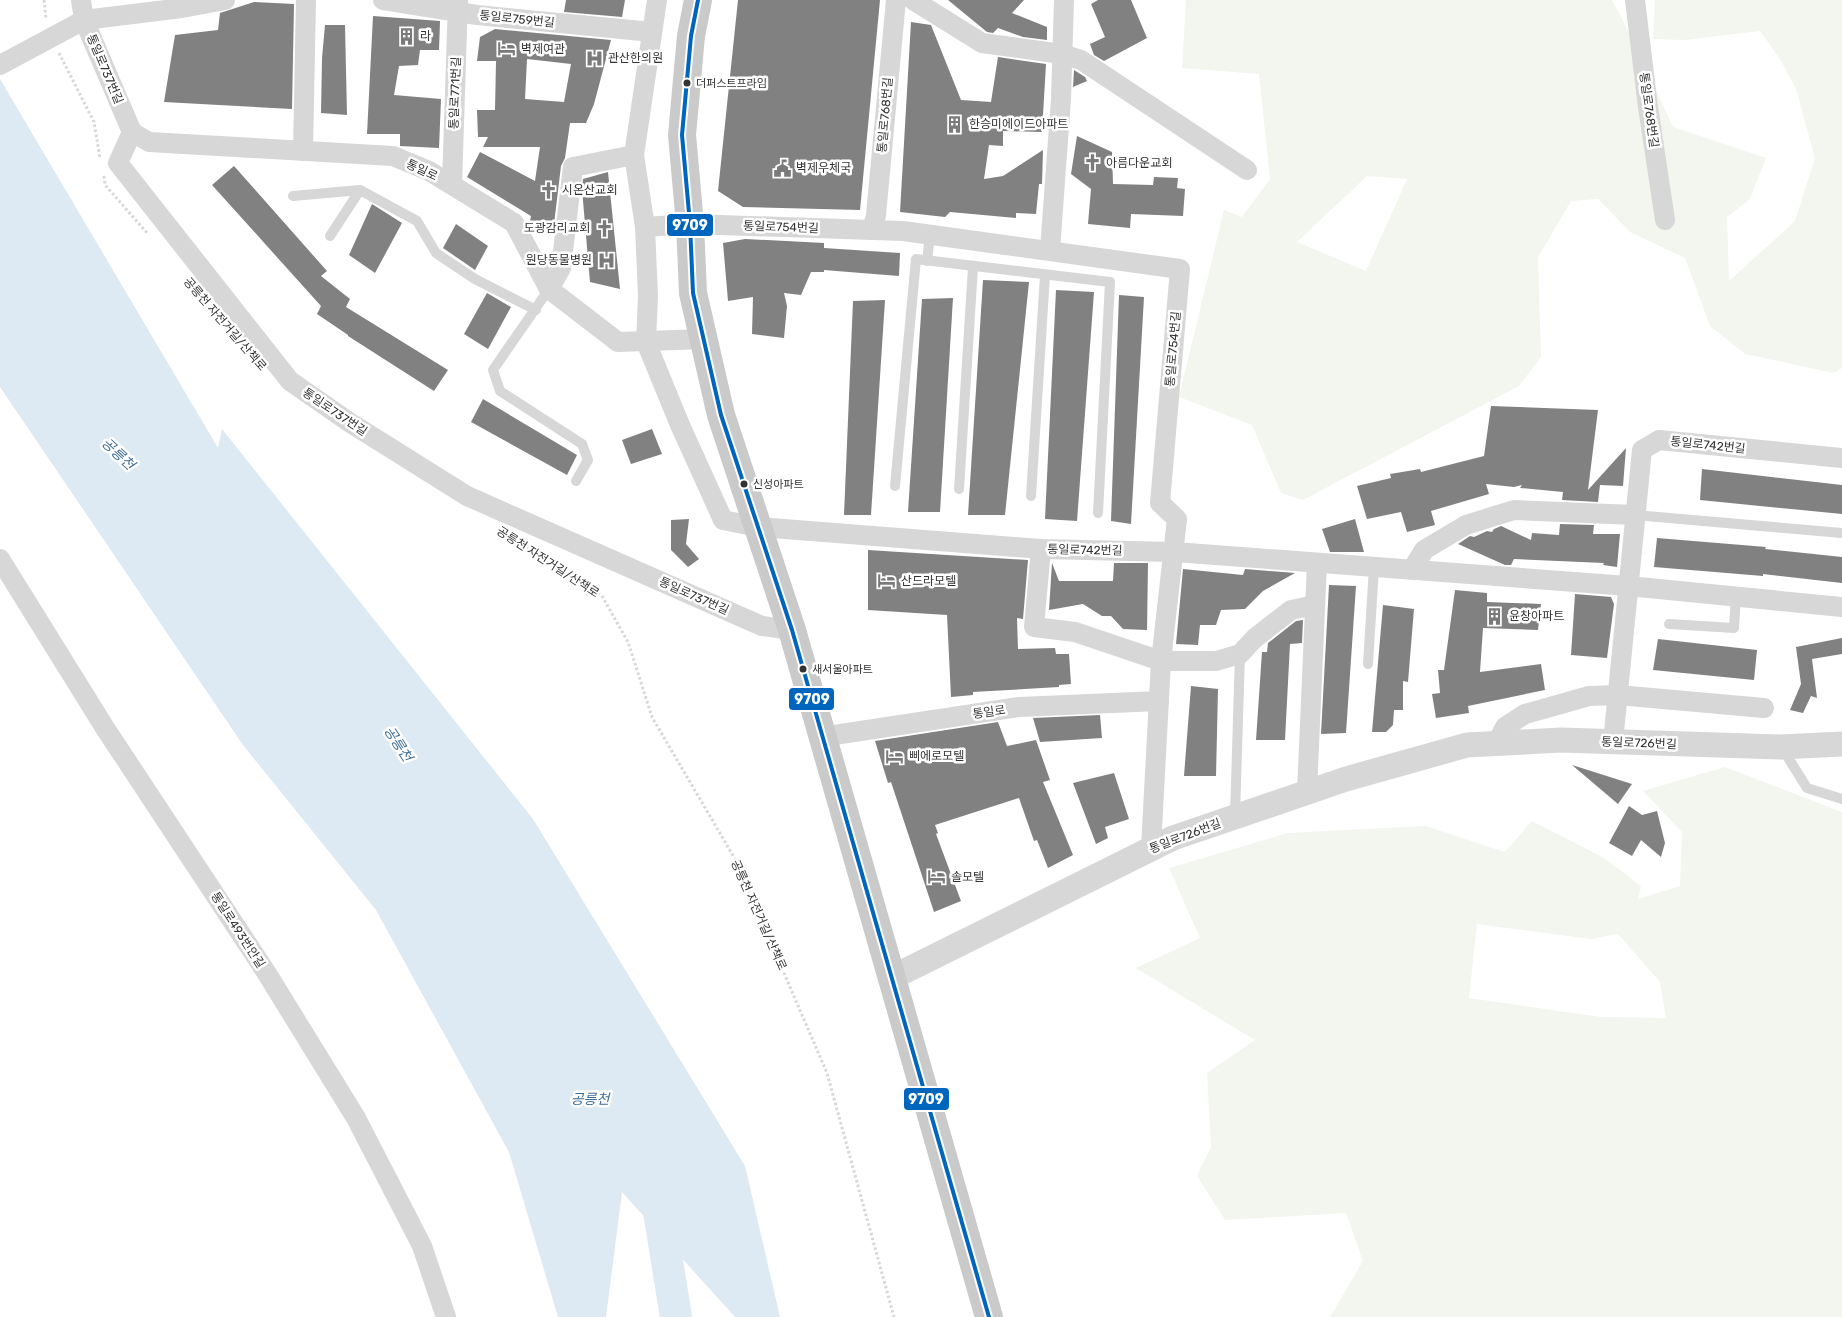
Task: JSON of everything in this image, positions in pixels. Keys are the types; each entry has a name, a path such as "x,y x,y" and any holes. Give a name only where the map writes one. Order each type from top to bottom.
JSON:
{"main road":[{"path":"698,0 691,36 682,135 690,224 693,293 721,415 792,630 821,737 989,1317"}],"street":[{"path":"0,65 81,14 225,0"},
{"path":"303,151 306,0"},
{"name":"통일로759번길","path":"383,0 458,6 652,32"},
{"path":"657,0 634,155 645,228 648,296 646,342 680,425 723,520 758,527"},
{"name":"통일로768번길","path":"872,230 876,215 896,0"},
{"path":"913,0 982,43 1062,54 1081,60 1246,170"},
{"path":"1050,250 1064,0"},
{"name":"통일로768번길","path":"1635,0 1648,108 1666,220"},
{"name":"통일로771번길","path":"452,185 458,6"},
{"name":"통일로737번길","path":"81,14 132,132 118,163 290,381 349,422 467,496 762,626 792,630"},
{"name":"통일로","path":"132,132 149,142 393,156 429,171 514,223 549,289 618,342 705,339"},
{"path":"549,289 561,268 573,167 634,155"},
{"name":"통일로754번길","path":"645,228 690,224 872,230 930,235 1050,250 1180,269 1160,503 1177,519 1175,552"},
{"name":"통일로742번길","path":"1628,586 1642,450 1659,440 1842,458"},
{"path":"1412,570 1424,550 1466,524 1514,510 1635,515"},
{"name":"통일로742번길","path":"758,527 1041,549 1175,552 1628,586 1842,607"},
{"path":"1041,549 1034,627 1075,632 1161,661 1216,661 1240,654 1255,638 1291,610 1315,604"},
{"path":"1151,848 1161,661 1175,552"},
{"name":"통일로493번안길","path":"0,559 105,728 266,972 356,1118 422,1246 446,1317"},
{"path":"1308,792 1317,563"},
{"path":"1614,742 1628,586"},
{"path":"1497,743 1505,727 1525,714 1589,696 1618,694 1764,708"},
{"name":"통일로","path":"821,737 1019,707 1159,701"},
{"name":"통일로726번길","path":"891,978 1173,838 1346,779 1467,745 1560,740 1781,748 1842,744"}],"lane":[{"path":"293,196 360,190 417,221 436,253 475,279 536,310"},
{"path":"330,236 360,190"},
{"path":"927,261 930,235"},
{"path":"895,486 916,259 1110,282 1098,513"},
{"path":"959,489 973,266"},
{"path":"1031,496 1044,275"},
{"path":"549,289 493,370 500,391 582,444 588,460 576,481"},
{"path":"1635,515 1842,533"},
{"path":"1368,664 1374,567"},
{"path":"1669,624 1734,628 1736,596"},
{"path":"1235,817 1240,654"},
{"path":"1781,748 1807,788 1842,799"}],"path":[{"path":"44,0 47,29"},
{"path":"56,47 94,122 105,185 150,237"},
{"name":"공릉천 자전거길/산책로","path":"502,532 602,596 628,642 652,717 735,859 827,1073 894,1317"}],"shaded area":[{"path":"1186,0 1612,0 1633,40 1673,127 1766,158 1750,199 1727,217 1729,281 1795,221 1815,158 1796,89 1780,59 1760,31 1684,40 1653,39 1655,0 1842,0 1842,368 1834,373 1745,354 1710,326 1685,258 1630,232 1598,199 1571,201 1538,257 1541,357 1519,386 1303,500 1281,493 1252,425 1179,397 1224,210 1242,217 1270,179 1259,74 1182,68","holes":["1367,176 1407,179 1366,271 1297,242"]},
{"path":"1725,767 1842,812 1842,1317 1330,1317 1363,1261 1346,1213 1225,1220 1197,1176 1211,1147 1207,1073 1255,1040 1136,968 1200,938 1169,868 1288,833 1425,826 1505,852 1532,821 1604,858 1641,886 1638,899 1680,886 1682,832 1643,791","holes":["1477,924 1591,939 1618,934 1660,982 1666,1018 1601,1017 1469,998"]}],"water":[{"name":"공릉천","path":"0,79 218,448 222,429 533,819 745,1166 780,1317 735,1317 622,1192 606,1317 558,1317 509,1152 376,910 243,745 0,387"}],"building":[{"path":"566,0 625,0 622,17 564,12"},
{"path":"738,0 880,0 860,210 743,207 718,191"},
{"path":"948,0 1024,0 1012,13 1047,27 1047,40 1023,37 998,28 993,33 987,32"},
{"path":"1098,0 1131,0 1147,38 1104,61 1094,55 1090,44 1105,37 1091,4"},
{"path":"254,2 294,4 292,109 164,102 175,35 218,30 220,13"},
{"path":"373,16 440,21 439,50 420,50 418,65 399,66 394,95 441,99 439,148 400,146 400,134 367,134"},
{"name":"한승미에이드아파트","path":"911,22 931,25 961,100 991,102 998,57 1046,64 1042,132 1003,131 1003,146 989,145 984,179 1003,176 1043,150 1042,184 1039,184 1036,214 1016,213 1016,218 950,212 945,217 900,212"},
{"path":"325,25 345,25 347,115 321,113"},
{"path":"495,29 611,40 594,104 586,123 570,123 565,158 561,166 554,224 530,221 531,216 467,177 480,152 535,181 540,147 483,147 488,137 478,137 477,110 495,110 496,61 477,61 480,37","holes":["527,59 571,64 564,102 525,99"]},
{"path":"1074,70 1085,77 1087,81 1073,87"},
{"path":"1077,136 1112,152 1113,184 1153,185 1154,177 1178,178 1177,188 1185,189 1183,216 1131,214 1130,228 1088,224 1091,189 1071,174"},
{"path":"234,166 327,271 321,276 350,299 346,307 448,370 434,391 317,314 321,306 212,185"},
{"path":"608,172 620,289 590,282 582,189 583,179"},
{"path":"372,204 402,223 375,273 349,255"},
{"path":"456,224 488,246 475,270 443,248"},
{"path":"745,239 824,243 824,248 900,253 899,276 824,270 824,272 811,272 801,295 784,293 787,306 784,338 752,334 753,297 728,301 723,243"},
{"path":"983,280 1029,282 1005,515 968,515"},
{"path":"1056,290 1094,292 1077,521 1045,519"},
{"path":"487,293 511,307 488,349 464,334"},
{"path":"1119,295 1144,297 1131,524 1111,521"},
{"path":"953,298 940,512 908,512 922,299"},
{"path":"885,300 871,515 844,515 853,301"},
{"path":"483,399 577,455 567,475 471,422"},
{"path":"1491,406 1598,410 1588,490 1626,448 1623,486 1600,485 1598,502 1562,500 1563,492 1520,488 1522,485 1514,487 1486,484 1489,494 1431,511 1435,525 1407,532 1401,512 1367,519 1357,486 1391,478 1390,474 1420,469 1421,472 1484,456"},
{"path":"652,429 662,454 631,464 622,440"},
{"path":"1702,469 1842,485 1842,514 1700,500"},
{"path":"689,519 686,544 699,559 688,567 671,550 671,520"},
{"path":"1355,519 1364,552 1330,552 1322,529"},
{"path":"1560,524 1594,525 1593,534 1620,534 1617,567 1603,565 1604,563 1514,559 1511,565 1505,565 1458,544 1470,536 1474,537 1487,531 1492,532 1501,526 1531,540 1532,533 1559,535"},
{"path":"1657,538 1766,547 1765,549 1842,557 1842,583 1763,574 1763,576 1654,567"},
{"path":"868,550 1028,560 1023,619 1017,618 1018,649 1055,648 1056,654 1069,654 1071,684 1059,685 1059,687 973,692 973,695 951,697 947,615 868,610"},
{"path":"1052,563 1059,581 1113,581 1114,563 1148,563 1147,630 1123,629 1111,616 1102,616 1083,604 1049,610"},
{"path":"1183,569 1243,575 1245,569 1295,573 1263,591 1245,609 1221,610 1216,625 1200,625 1198,645 1176,644"},
{"path":"1329,585 1356,586 1346,733 1321,734"},
{"path":"1455,590 1487,593 1487,602 1541,604 1538,630 1483,628 1480,672 1541,664 1545,690 1468,706 1469,713 1436,718 1432,694 1440,693 1438,670 1444,670"},
{"path":"1575,594 1611,597 1614,604 1607,658 1571,655"},
{"path":"1383,605 1414,609 1408,682 1403,681 1403,710 1394,710 1393,725 1386,732 1372,732"},
{"path":"1303,620 1302,643 1290,644 1285,740 1256,740 1262,652 1267,652 1268,643 1296,621"},
{"path":"1842,638 1842,654 1812,659 1817,698 1811,696 1803,713 1790,710 1801,684 1796,647"},
{"path":"1658,639 1757,650 1754,680 1653,670"},
{"path":"1191,686 1218,689 1216,776 1184,776"},
{"path":"1100,715 1102,738 1040,742 1033,718"},
{"path":"998,722 1007,746 1036,740 1050,780 1043,782 1073,855 1048,868 1037,840 1034,841 1019,798 935,825 938,833 936,834 961,901 934,912 891,782 888,783 875,741"},
{"path":"1572,765 1632,784 1618,804"},
{"path":"1114,773 1129,819 1105,827 1108,838 1096,844 1073,783"},
{"path":"1629,806 1642,815 1657,811 1665,843 1661,857 1641,840 1632,856 1609,843"}],"waterway":[{"name":"공릉천","path":"656,1193 676,1317"}],"transit line":[{"name":"9709","path":"698,0 691,36 682,135 690,224 693,293 721,415 792,630 989,1317"}],"place":[{"name":"라","path":"406,36"},
{"name":"벽제여관","path":"507,49"},
{"name":"관산한의원","path":"594,58"},
{"name":"더퍼스트프라임","path":"687,83"},
{"name":"한승미에이드아파트","path":"955,124"},
{"name":"아름다운교회","path":"1092,163"},
{"name":"벽제우체국","path":"782,168"},
{"name":"시온산교회","path":"548,190"},
{"name":"도광감리교회","path":"604,228"},
{"name":"원당동물병원","path":"606,260"},
{"name":"신성아파트","path":"744,484"},
{"name":"산드라모텔","path":"887,581"},
{"name":"윤창아파트","path":"1495,616"},
{"name":"새서울아파트","path":"803,669"},
{"name":"삐에로모텔","path":"895,756"},
{"name":"솔모텔","path":"937,877"}]}
